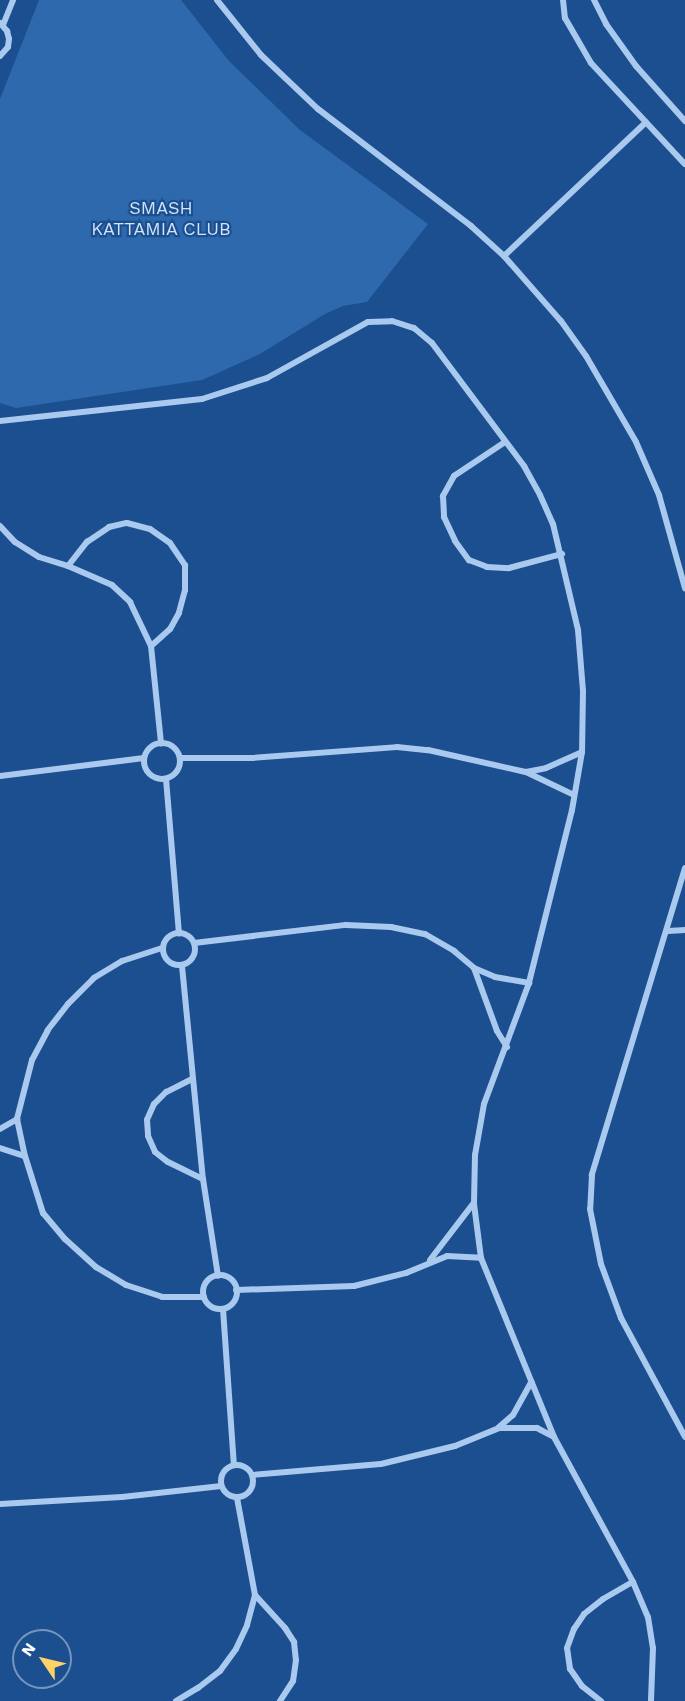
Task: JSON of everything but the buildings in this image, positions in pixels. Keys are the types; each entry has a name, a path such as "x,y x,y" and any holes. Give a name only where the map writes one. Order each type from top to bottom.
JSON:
{"street":[{"path":"0,57 8,46 9,39 1,24 13,0"},
{"path":"217,0 261,55 318,109 462,219 504,256 548,304 586,356 636,442 659,495 685,588"},
{"path":"562,0 566,18 591,63 685,164"},
{"path":"594,0 606,24 636,66 685,121"},
{"path":"504,256 646,122"},
{"path":"0,421 202,399 267,378 368,322 392,321 414,328 432,343 524,466 540,495 554,524 578,630 583,691 582,752 574,795 529,983 484,1104 475,1155 474,1204 481,1258 554,1437 633,1582 648,1617 653,1648 651,1701"},
{"path":"505,442 454,476 443,496 444,517 455,541 469,560 487,567 509,568 562,554"},
{"path":"68,566 87,542 109,526 127,524 150,529 170,543 185,565 184,590 179,613 170,628 151,646"},
{"path":"0,526 15,542 39,557 68,566 112,585 130,602 151,646 162,743"},
{"path":"162,743 177,750 180,758 179,767 166,779 157,779 144,767 144,758 153,745 162,743"},
{"path":"180,758 252,758 397,747 428,750 526,772 574,795"},
{"path":"526,772 546,768 582,752"},
{"path":"0,776 144,758"},
{"path":"166,779 178,933"},
{"path":"685,868 668,932 592,1175 590,1209 601,1264 621,1318 685,1437"},
{"path":"194,943 346,925 391,927 425,934 454,951 474,968 495,977 529,983"},
{"path":"668,932 685,930"},
{"path":"162,948 168,962 182,966 194,958 194,943 191,938 178,933 168,937 162,948 122,961 94,978 69,1004 48,1030 32,1060 17,1119 25,1156 43,1213 65,1239 96,1267 126,1285 162,1297 204,1297"},
{"path":"182,966 203,1179 218,1276"},
{"path":"474,968 497,1031 507,1047"},
{"path":"192,1078 166,1092 154,1104 147,1120 148,1136 155,1152 168,1162 203,1179"},
{"path":"0,1129 17,1119"},
{"path":"0,1148 25,1156"},
{"path":"430,1261 474,1204"},
{"path":"236,1290 354,1286 406,1272 430,1261 464,1255 481,1258"},
{"path":"218,1276 230,1279 236,1290 233,1302 223,1309 211,1306 204,1297 206,1283 218,1276"},
{"path":"223,1309 234,1465"},
{"path":"252,1475 252,1488 243,1496 230,1497 221,1486 223,1473 234,1465 241,1465 252,1475 381,1464 455,1446 499,1428 513,1415 531,1382"},
{"path":"499,1428 537,1428 554,1437"},
{"path":"0,1504 122,1497 221,1486"},
{"path":"181,1700 220,1671 236,1649 247,1625 255,1595 237,1498"},
{"path":"601,1701 582,1686 570,1669 567,1648 574,1629 584,1614 603,1599 633,1582"},
{"path":"255,1595 279,1621 294,1642 296,1660 293,1681 280,1701"}],"green space":[{"name":"SMASH KATTAMIA CLUB","path":"39,0 181,0 229,61 300,130 428,224 367,302 343,306 325,314 260,354 202,380 16,408 0,403 0,99"}]}
